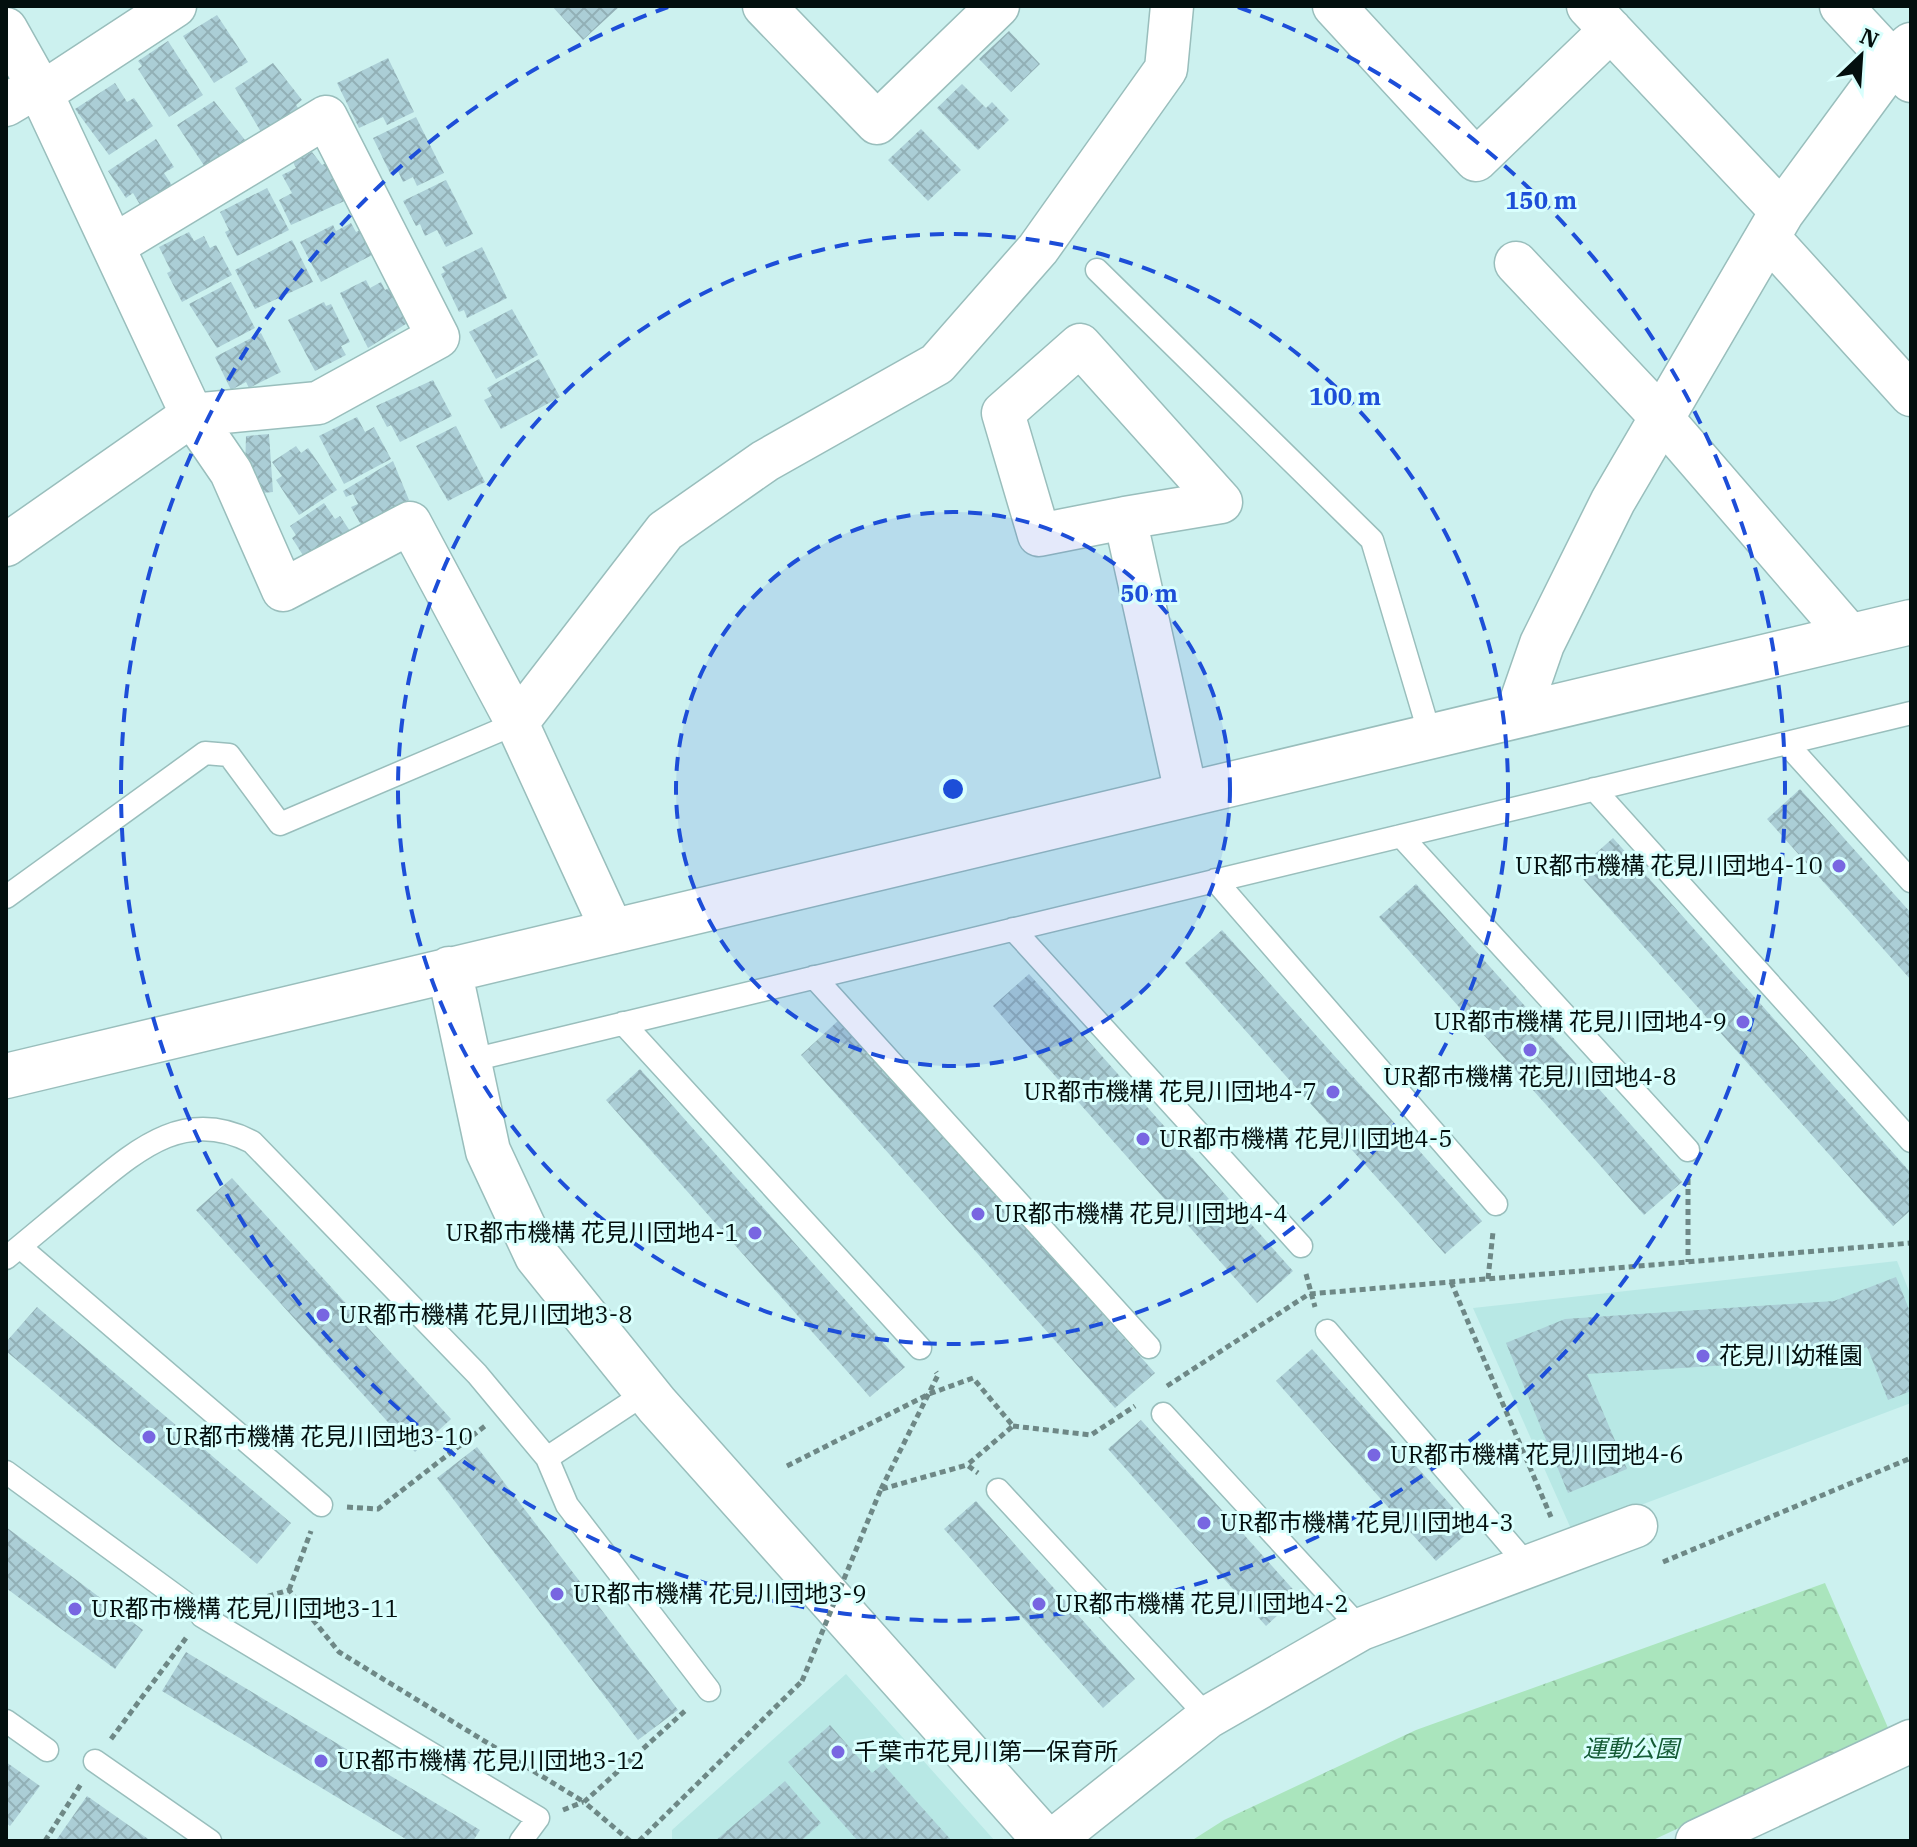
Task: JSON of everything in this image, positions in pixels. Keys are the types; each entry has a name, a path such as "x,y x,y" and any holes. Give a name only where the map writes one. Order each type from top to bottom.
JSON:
{"street":[{"path":"29,95 175,6"},
{"path":"764,6 877,123 998,6"},
{"path":"517,723 665,531 765,461 937,364 1038,249 1166,69 1172,6"},
{"path":"1334,6 1476,160 1600,18 1775,224 1911,395"},
{"path":"1518,713 1542,644 1613,501 1775,224 1905,62 1841,6"},
{"path":"6,29 29,95 113,246 192,415 231,472 283,590 410,523 517,723 613,932"},
{"path":"6,545 192,415 318,403 438,337 326,117 113,246"},
{"path":"1516,263 1661,417 1850,636"},
{"path":"1080,345 1221,502 1125,518 1039,535 1003,413 1080,345"},
{"path":"1125,518 1186,793"},
{"path":"6,1076 1518,713 1911,622"},
{"path":"449,969 488,1151 537,1256 647,1392 1046,1841"},
{"path":"1052,1841 1208,1717 1361,1629 1636,1526"},
{"path":"1697,1841 1911,1741"}],"lane":[{"path":"1097,270 1372,540 1430,735"},
{"path":"468,1061 1911,713"},
{"path":"6,897 205,753 229,755 280,824 517,723"},
{"path":"1786,743 1911,881"},
{"path":"1594,789 1911,1141"},
{"path":"1401,836 1688,1150"},
{"path":"1215,880 1496,1204"},
{"path":"1013,929 1301,1246"},
{"path":"814,977 1149,1347"},
{"path":"623,1023 920,1348"},
{"path":"321,1505 13,1253 143,1147 191,1129 231,1131 252,1142 477,1374 547,1458 567,1505 709,1690"},
{"path":"1327,1331 1548,1560"},
{"path":"547,1458 647,1392"},
{"path":"1163,1414 1361,1629"},
{"path":"6,1472 193,1609 538,1818 521,1841"},
{"path":"998,1490 1208,1717"},
{"path":"6,1721 47,1750"},
{"path":"95,1761 210,1841"}],"path":[{"path":"1688,1150 1688,1262"},
{"path":"1488,1279 1496,1204"},
{"path":"1159,1391 1309,1294 1911,1243"},
{"path":"1451,1282 1548,1560"},
{"path":"639,1841 802,1681 881,1489 938,1375 920,1348"},
{"path":"787,1466 929,1394 973,1378 1013,1426 1091,1435 1137,1405"},
{"path":"289,1590 321,1505 378,1509 507,1410"},
{"path":"881,1489 967,1465 1013,1426"},
{"path":"1663,1562 1911,1458"},
{"path":"967,1465 998,1490"},
{"path":"45,1841 193,1609 289,1590"},
{"path":"289,1590 339,1652 584,1802 630,1841"},
{"path":"584,1802 709,1690"}],"shaded area":[{"name":"花見川幼稚園","path":"1897,1261 1911,1296 1911,1403 1572,1531 1473,1308"},
{"name":"千葉市花見川第一保育所","path":"846,1674 995,1841 672,1841 672,1830"}],"green space":[{"name":"運動公園","path":"1825,1583 1889,1730 1651,1841 1191,1841 1224,1820 1416,1730"}],"building":[{"path":"552,6 620,6 583,40"},
{"path":"217,15 248,62 214,83 183,36"},
{"path":"1009,31 1040,64 1011,92 979,59"},
{"path":"168,41 203,95 169,117 138,69 142,66 138,61"},
{"path":"388,58 414,112 387,125 383,117 359,128 337,83"},
{"path":"273,63 302,100 296,105 298,108 261,132 235,88"},
{"path":"115,83 127,102 134,98 153,126 109,155 75,109"},
{"path":"962,84 986,108 992,102 1009,120 978,150 937,108"},
{"path":"214,101 245,140 205,167 177,125"},
{"path":"416,117 444,173 417,186 413,177 403,182 398,171 391,175 373,138"},
{"path":"921,129 961,170 928,201 888,160"},
{"path":"156,139 174,167 164,173 173,187 142,208 133,193 126,198 108,171"},
{"path":"312,152 322,165 329,162 349,199 291,225 279,200 292,193 282,175 296,168 293,162"},
{"path":"446,180 473,234 446,247 437,230 425,236 403,201"},
{"path":"267,188 289,230 237,256 225,232 229,230 220,212"},
{"path":"351,223 356,232 360,230 372,255 321,282 300,242 333,225 336,231"},
{"path":"189,232 194,241 204,236 210,248 216,245 232,275 182,302 167,273 171,271 159,247"},
{"path":"292,240 313,282 255,309 235,270"},
{"path":"482,247 507,298 467,318 464,310 459,312 441,274 445,272 442,267"},
{"path":"366,280 370,288 381,282 385,290 391,287 409,322 368,348 340,293"},
{"path":"231,282 255,328 217,348 189,304"},
{"path":"324,302 326,306 331,304 350,342 341,346 346,355 315,371 288,320"},
{"path":"512,309 538,355 496,379 469,332"},
{"path":"261,333 281,372 249,388 246,382 231,390 215,357"},
{"path":"539,359 560,397 501,429 484,400 492,396 487,388"},
{"path":"433,380 452,416 400,442 391,425 387,427 376,406"},
{"path":"357,417 365,432 374,427 391,459 344,484 319,436"},
{"path":"456,426 485,482 448,501 416,446"},
{"path":"269,434 273,492 262,493 262,489 255,489 253,470 245,471 246,436"},
{"path":"296,446 301,453 308,448 337,490 299,515 276,480 282,476 272,462"},
{"path":"393,461 409,500 381,519 379,515 361,525 351,507 358,504 353,494 346,497 343,491"},
{"path":"324,503 335,519 340,516 350,531 306,560 292,538 296,535 290,526"},
{"name":"UR都市機構 花見川団地4-10","path":"1800,789 1911,913 1911,980 1767,819"},
{"name":"UR都市機構 花見川団地4-9","path":"1613,838 1911,1173 1911,1210 1893,1226 1576,871"},
{"name":"UR都市機構 花見川団地4-8","path":"1416,884 1682,1182 1644,1215 1379,917"},
{"name":"UR都市機構 花見川団地4-7","path":"1222,930 1482,1221 1445,1254 1185,963"},
{"name":"UR都市機構 花見川団地4-5","path":"1029,974 1293,1271 1257,1303 993,1006"},
{"name":"UR都市機構 花見川団地4-4","path":"840,1019 1155,1373 1115,1408 801,1055"},
{"name":"UR都市機構 花見川団地4-1","path":"640,1069 905,1367 870,1397 606,1100"},
{"name":"UR都市機構 花見川団地3-8","path":"232,1178 451,1419 415,1452 196,1210"},
{"path":"1896,1277 1911,1314 1911,1391 1888,1400 1867,1347 1856,1351 1857,1357 1587,1374 1627,1469 1568,1493 1506,1343 1565,1319 1834,1301"},
{"name":"UR都市機構 花見川団地3-10","path":"37,1307 291,1523 257,1564 6,1351 6,1342"},
{"name":"UR都市機構 花見川団地4-6","path":"1312,1349 1472,1529 1436,1561 1276,1381"},
{"name":"UR都市機構 花見川団地4-3","path":"1141,1420 1299,1596 1266,1626 1108,1449"},
{"name":"UR都市機構 花見川団地3-9","path":"477,1447 678,1710 638,1740 437,1478"},
{"name":"UR都市機構 花見川団地4-2","path":"976,1501 1135,1679 1103,1708 944,1529"},
{"name":"UR都市機構 花見川団地3-11","path":"6,1527 143,1630 115,1669 6,1588"},
{"name":"UR都市機構 花見川団地3-12","path":"186,1652 480,1830 473,1841 409,1841 162,1691"},
{"path":"830,1725 872,1773 883,1764 952,1841 858,1841 788,1762"},
{"path":"6,1762 40,1786 10,1826 6,1823"},
{"path":"785,1781 821,1823 801,1841 715,1841"},
{"path":"87,1796 151,1841 57,1839"}],"place":[{"name":"UR都市機構 花見川団地4-10","path":"1839,866"},
{"name":"UR都市機構 花見川団地4-9","path":"1743,1022"},
{"name":"UR都市機構 花見川団地4-8","path":"1530,1050"},
{"name":"UR都市機構 花見川団地4-7","path":"1333,1092"},
{"name":"UR都市機構 花見川団地4-5","path":"1143,1139"},
{"name":"UR都市機構 花見川団地4-4","path":"978,1214"},
{"name":"UR都市機構 花見川団地4-1","path":"755,1233"},
{"name":"UR都市機構 花見川団地3-8","path":"323,1315"},
{"name":"花見川幼稚園","path":"1703,1356"},
{"name":"UR都市機構 花見川団地3-10","path":"149,1437"},
{"name":"UR都市機構 花見川団地4-6","path":"1374,1455"},
{"name":"UR都市機構 花見川団地4-3","path":"1204,1523"},
{"name":"UR都市機構 花見川団地3-9","path":"557,1594"},
{"name":"UR都市機構 花見川団地4-2","path":"1039,1604"},
{"name":"UR都市機構 花見川団地3-11","path":"75,1609"},
{"name":"千葉市花見川第一保育所","path":"838,1752"},
{"name":"UR都市機構 花見川団地3-12","path":"321,1761"}]}
